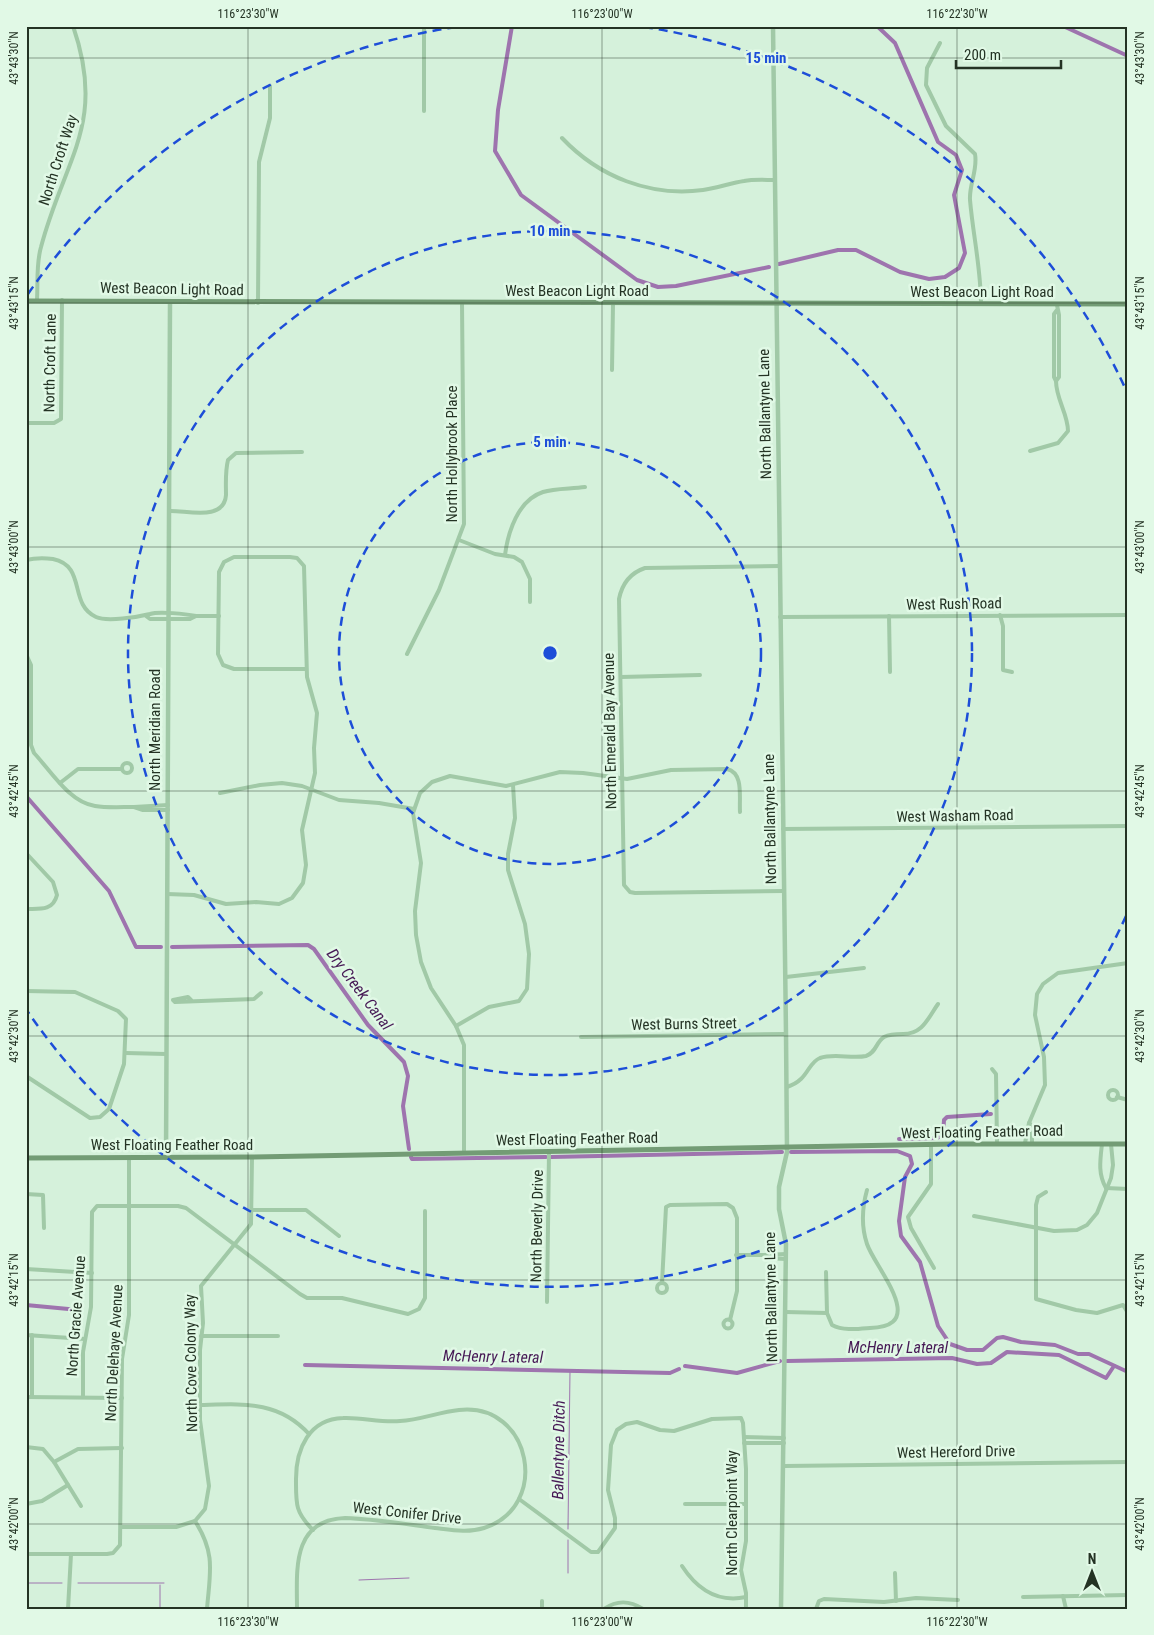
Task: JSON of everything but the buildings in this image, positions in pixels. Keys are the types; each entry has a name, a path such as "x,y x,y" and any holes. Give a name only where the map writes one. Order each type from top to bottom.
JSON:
{"main road":[{"name":"West Beacon Light Road","path":"26,301 170,303 980,304 1057,308 1128,304"},
{"name":"West Floating Feather Road","path":"26,1158 252,1157 931,1144 1128,1144"}],"street":[{"name":"North Croft Way","path":"37,300 40,248 78,144 85,116 86,72 73,26"},
{"path":"424,26 424,110"},
{"name":"North Ballantyne Lane","path":"773,26 787,1087 787,1147 779,1196 779,1214 784,1231 786,1256 781,1609"},
{"path":"940,43 927,68 926,85 946,126 975,154 976,168 970,199 981,276 980,304"},
{"path":"258,303 259,162 270,118 270,86"},
{"path":"562,138 582,157 603,171 626,182 650,188 693,191 745,181 775,180"},
{"name":"North Croft Lane","path":"26,423 54,423 61,419 62,300"},
{"name":"North Meridian Road","path":"166,1158 170,303"},
{"name":"North Hollybrook Place","path":"408,654 436,596 459,540 465,508 462,303"},
{"path":"612,370 613,304"},
{"path":"1030,450 1058,442 1068,431 1068,425 1056,393 1054,377 1054,314 1057,308"},
{"path":"169,511 206,513 213,512 221,507 226,498 228,460 236,452 302,452"},
{"path":"505,555 508,537 521,509 527,501 546,491 585,487"},
{"path":"459,540 495,554 518,559 524,565 530,579 530,602"},
{"path":"167,894 194,895 226,904 256,902 279,904 292,898 306,874 302,830 315,773 317,713 306,669 306,571 302,562 290,557 234,557 224,562 219,572 218,654 223,665 234,670 306,669"},
{"path":"26,560 47,558 65,564 74,575 81,601 89,612 98,618 146,616 150,619 169,616 190,619 196,616 219,616"},
{"name":"North Emerald Bay Avenue","path":"780,566 650,567 631,576 624,585 620,599 620,677 624,881 626,888 635,893 784,891"},
{"path":"1000,615 1003,626 1003,670 1012,672"},
{"name":"West Rush Road","path":"780,617 1128,615"},
{"path":"889,616 890,672"},
{"path":"26,654 31,665 32,750 60,783 76,798 86,804 97,807 134,806 143,810 168,807"},
{"path":"620,677 700,676"},
{"path":"60,783 78,768 122,769"},
{"path":"464,1153 465,1055 462,1040 456,1026 431,988 418,948 415,911 421,864 413,822 414,809 424,789 443,778 457,776 498,785 513,785 550,774 570,772 622,779 640,778 671,770 733,770 739,778 740,812"},
{"path":"220,793 275,783 311,790 339,800 379,803 414,809"},
{"path":"456,1026 489,1007 519,1001 526,993 529,962 528,939 511,885 507,865 516,818 513,785"},
{"name":"West Washam Road","path":"783,829 1128,826"},
{"path":"26,852 53,882 57,890 56,900 48,908 26,909"},
{"path":"1025,1143 1026,1126 1045,1085 1044,1058 1038,1033 1035,1004 1037,994 1048,980 1058,973 1128,963"},
{"path":"786,977 864,968"},
{"path":"26,991 76,992 118,1011 126,1019 126,1053 109,1109 100,1117 90,1118 26,1076"},
{"path":"166,1000 188,997 191,1000 254,999 261,993"},
{"path":"787,1087 800,1082 812,1064 821,1058 867,1056 875,1051 879,1042 887,1036 916,1032 923,1027 938,1004"},
{"name":"West Burns Street","path":"581,1037 786,1034"},
{"path":"126,1053 166,1054"},
{"path":"992,1069 996,1074 997,1144"},
{"path":"1117,1097 1128,1100"},
{"path":"1029,1123 1032,1126 1032,1143"},
{"path":"931,1144 930,1184 908,1217 915,1236 934,1268"},
{"path":"1102,1144 1100,1170 1101,1179 1106,1188"},
{"path":"974,1216 1035,1229 1066,1232 1087,1225 1097,1213 1113,1165 1111,1144"},
{"name":"North Beverly Drive","path":"547,1302 549,1152"},
{"name":"North Cove Colony Way","path":"195,1521 205,1509 209,1490 200,1405 202,1282 250,1228 252,1157"},
{"name":"North Delehaye Avenue","path":"71,1554 106,1554 118,1549 120,1545 122,1359 129,1314 129,1158"},
{"path":"1106,1188 1128,1189"},
{"path":"826,1272 826,1313 832,1325 843,1329 882,1328 891,1325 896,1320 897,1308 890,1283 872,1256 864,1232 863,1209 867,1190"},
{"path":"1046,1192 1038,1197 1036,1205 1036,1299 1049,1304 1097,1313 1126,1304 1128,1313"},
{"path":"26,1194 43,1195 44,1228"},
{"path":"662,1283 666,1207 670,1205 721,1202 732,1208 737,1218 737,1291 730,1320"},
{"name":"North Gracie Avenue","path":"83,1397 85,1339 91,1307 92,1212 99,1205 129,1205"},
{"path":"129,1205 182,1206 303,1296 342,1298 400,1313 412,1313 419,1308 425,1294 426,1211"},
{"path":"252,1210 306,1210 339,1236"},
{"path":"736,1256 764,1255 767,1258 786,1256"},
{"path":"26,1269 92,1273"},
{"path":"786,1312 826,1313"},
{"path":"26,1335 85,1339"},
{"path":"32,1335 32,1397"},
{"path":"201,1336 278,1336"},
{"path":"26,1397 122,1398"},
{"path":"200,1405 245,1404 273,1409 295,1420 309,1434"},
{"path":"297,1609 298,1555 305,1540 313,1530 301,1518 296,1502 296,1459 302,1444 309,1434 323,1423 340,1418 393,1422 421,1419 460,1410 486,1412 510,1428 523,1450 526,1474 519,1499"},
{"name":"North Clearpoint Way","path":"519,1499 594,1553 601,1550 615,1528 615,1518 608,1490 611,1444 617,1430 626,1424 637,1422 660,1430 674,1431 712,1419 740,1418 744,1437 746,1504 746,1541 741,1570 746,1597 746,1609"},
{"path":"744,1437 784,1440"},
{"path":"744,1442 784,1440"},
{"path":"26,1447 43,1449 54,1462 81,1506"},
{"path":"54,1462 78,1449 122,1448"},
{"name":"West Hereford Drive","path":"784,1466 1128,1462"},
{"path":"26,1504 42,1501 68,1485"},
{"name":"West Conifer Drive","path":"313,1530 328,1521 345,1518 463,1531 479,1530 502,1519 519,1499"},
{"path":"685,1504 746,1504"},
{"path":"121,1527 181,1527 195,1521 206,1540 210,1554 207,1609"},
{"path":"26,1554 71,1554 68,1609"},
{"path":"682,1566 692,1579 713,1594 732,1600 746,1597"},
{"path":"895,1573 896,1601"},
{"path":"1023,1597 1128,1595"},
{"path":"1063,1596 1066,1609"},
{"path":"816,1609 819,1602 824,1599 896,1601 916,1598 958,1600"},
{"path":"542,1601 542,1609"},
{"path":"866,1609 867,1601"},
{"path":"604,1609 619,1602 627,1602 643,1609"}],"waterway":[{"path":"512,26 498,110 495,151 521,195 637,280 658,287 676,286 769,267"},
{"path":"779,264 838,250 856,250 900,272 929,279 945,277 959,268 965,253 954,195 962,170 956,155 938,142 895,43 877,26"},
{"path":"1063,26 1128,56"},
{"name":"Dry Creek Canal","path":"26,796 109,891 136,947 161,947"},
{"name":"Dry Creek Canal","path":"172,947 308,945 314,949 368,1025 404,1062 408,1076 403,1106 409,1149"},
{"path":"899,1139 937,1138 943,1135 944,1120 947,1117 991,1114"},
{"name":"Dry Creek Canal","path":"791,1152 897,1151 910,1156 912,1164 905,1177 899,1221 901,1236 920,1262 938,1326 950,1344 967,1350 983,1350 997,1338 1003,1337 1021,1342 1055,1345 1078,1354 1089,1354 1128,1372"},
{"name":"Dry Creek Canal","path":"551,1157 782,1152"},
{"name":"Dry Creek Canal","path":"411,1157 412,1159 546,1157"},
{"name":"McHenry Lateral","path":"26,1305 79,1310"},
{"name":"McHenry Lateral","path":"787,1361 952,1358 977,1364 991,1363 1007,1352 1059,1355 1106,1378 1114,1366"},
{"name":"McHenry Lateral","path":"685,1366 737,1373 780,1361"},
{"name":"McHenry Lateral","path":"305,1365 670,1373 679,1369"},
{"name":"Ballentyne Ditch","path":"568,1529 570,1371"},
{"name":"Ballentyne Ditch","path":"568,1540 568,1573"},
{"name":"Ballentyne Ditch","path":"359,1580 409,1578"},
{"name":"Ballentyne Ditch","path":"26,1583 62,1583"},
{"name":"Ballentyne Ditch","path":"78,1583 164,1583"},
{"path":"160,1585 160,1609"}]}
